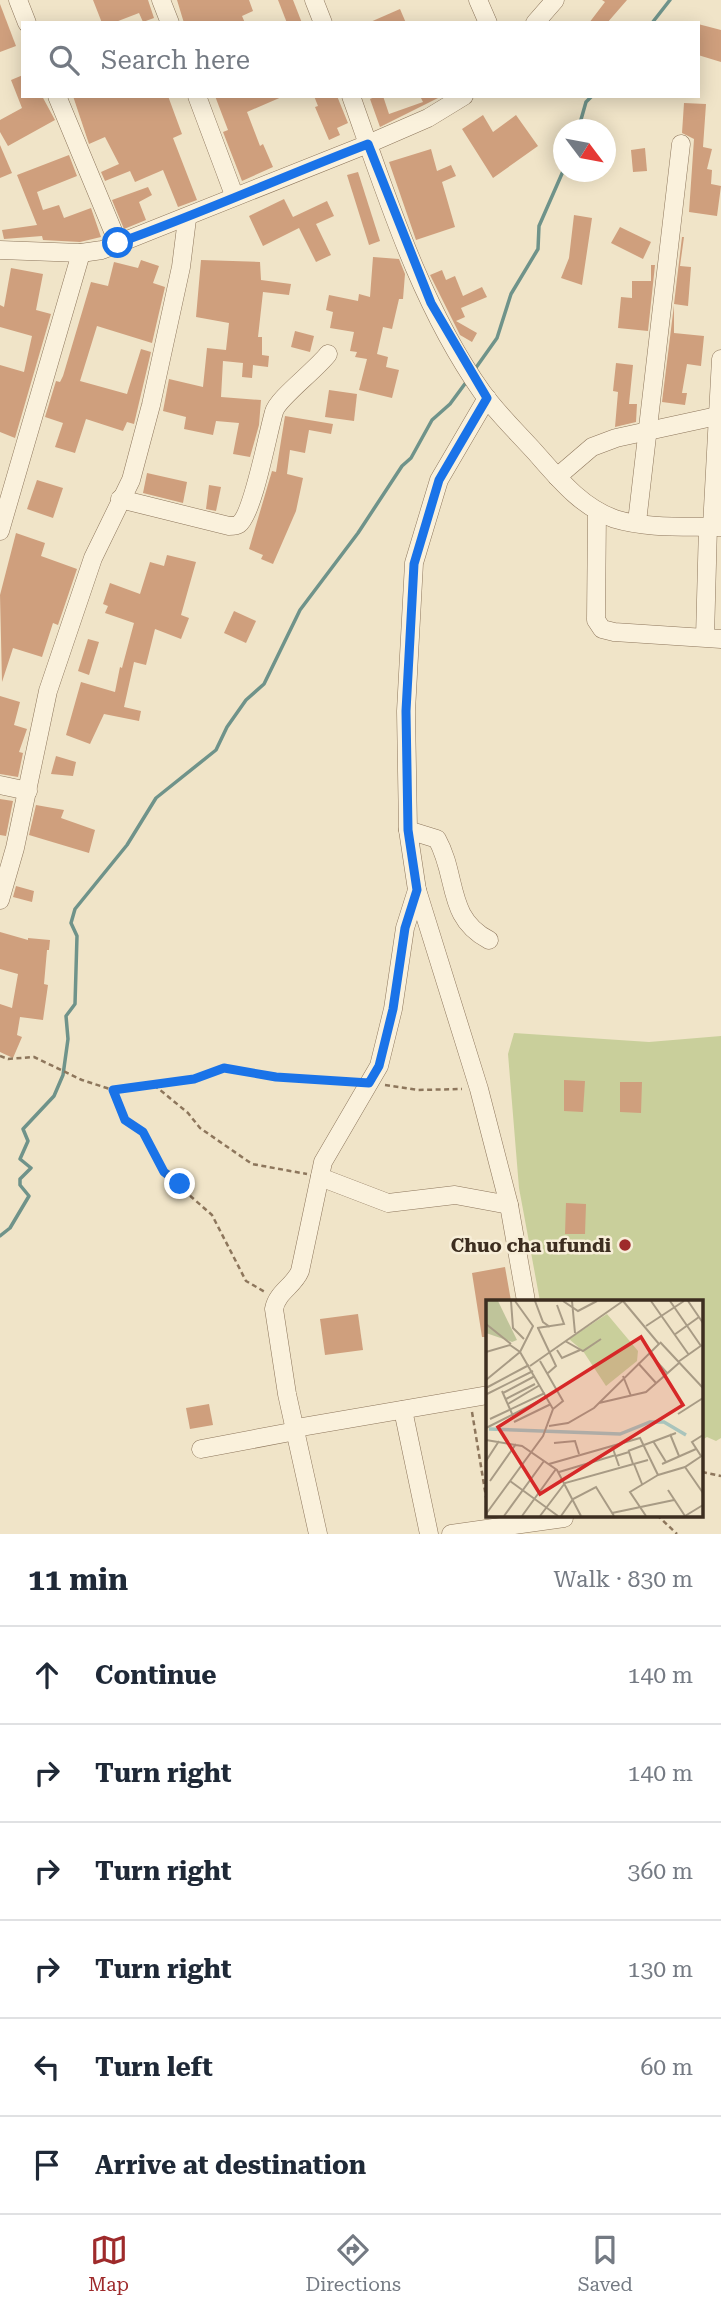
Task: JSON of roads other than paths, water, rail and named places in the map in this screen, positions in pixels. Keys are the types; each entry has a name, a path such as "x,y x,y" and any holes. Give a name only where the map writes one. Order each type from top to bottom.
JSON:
{"street":[{"path":"18,0 26,21"},
{"path":"161,0 169,21"},
{"path":"314,0 322,21"},
{"path":"478,0 487,21"},
{"path":"537,21 555,0"},
{"path":"58,98 118,243"},
{"path":"198,98 234,195"},
{"path":"352,98 431,303 487,398 557,477 578,498 597,511 637,523 714,527"},
{"path":"0,250 81,253 102,250 187,219 234,195 368,144 429,118 461,98"},
{"path":"637,523 681,144"},
{"path":"0,900 28,791 48,691 93,558 131,480 151,405 181,267 187,219"},
{"path":"0,531 81,253"},
{"path":"120,499 229,526 239,524 253,491 277,403 304,381 328,354"},
{"path":"597,511 596,621 602,629 713,638 717,416 721,359"},
{"path":"487,398 439,480 414,564 406,711 408,830 417,890 479,1089 509,1205 526,1300"},
{"path":"557,477 592,447 717,416"},
{"path":"0,785 28,791"},
{"path":"408,830 437,839 447,856 460,914 468,926 489,940"},
{"path":"318,1534 287,1394 277,1298 297,1279 300,1271 320,1176 331,1146 379,1066 393,1009 405,928 417,890"},
{"path":"320,1176 388,1203 455,1195 509,1205"},
{"path":"201,1449 486,1395"},
{"path":"403,1410 429,1534"},
{"path":"451,1534 564,1522"}],"waterway":[{"path":"654,21 670,0"},
{"path":"581,119 586,102 590,98"},
{"path":"475,369 497,338 511,294 538,249 539,226 558,182"},
{"path":"0,1236 10,1228 29,1196 20,1185 20,1179 31,1168 20,1159 28,1141 23,1129 54,1096 63,1075 68,1039 66,1016 75,1004 77,936 71,923 75,909 127,845 156,798 216,750 227,727 246,700 264,684 300,610 358,533 402,466 411,458 432,420 450,404 467,381"}],"place":[{"name":"Chuo cha ufundi","path":"625,1245"}]}
